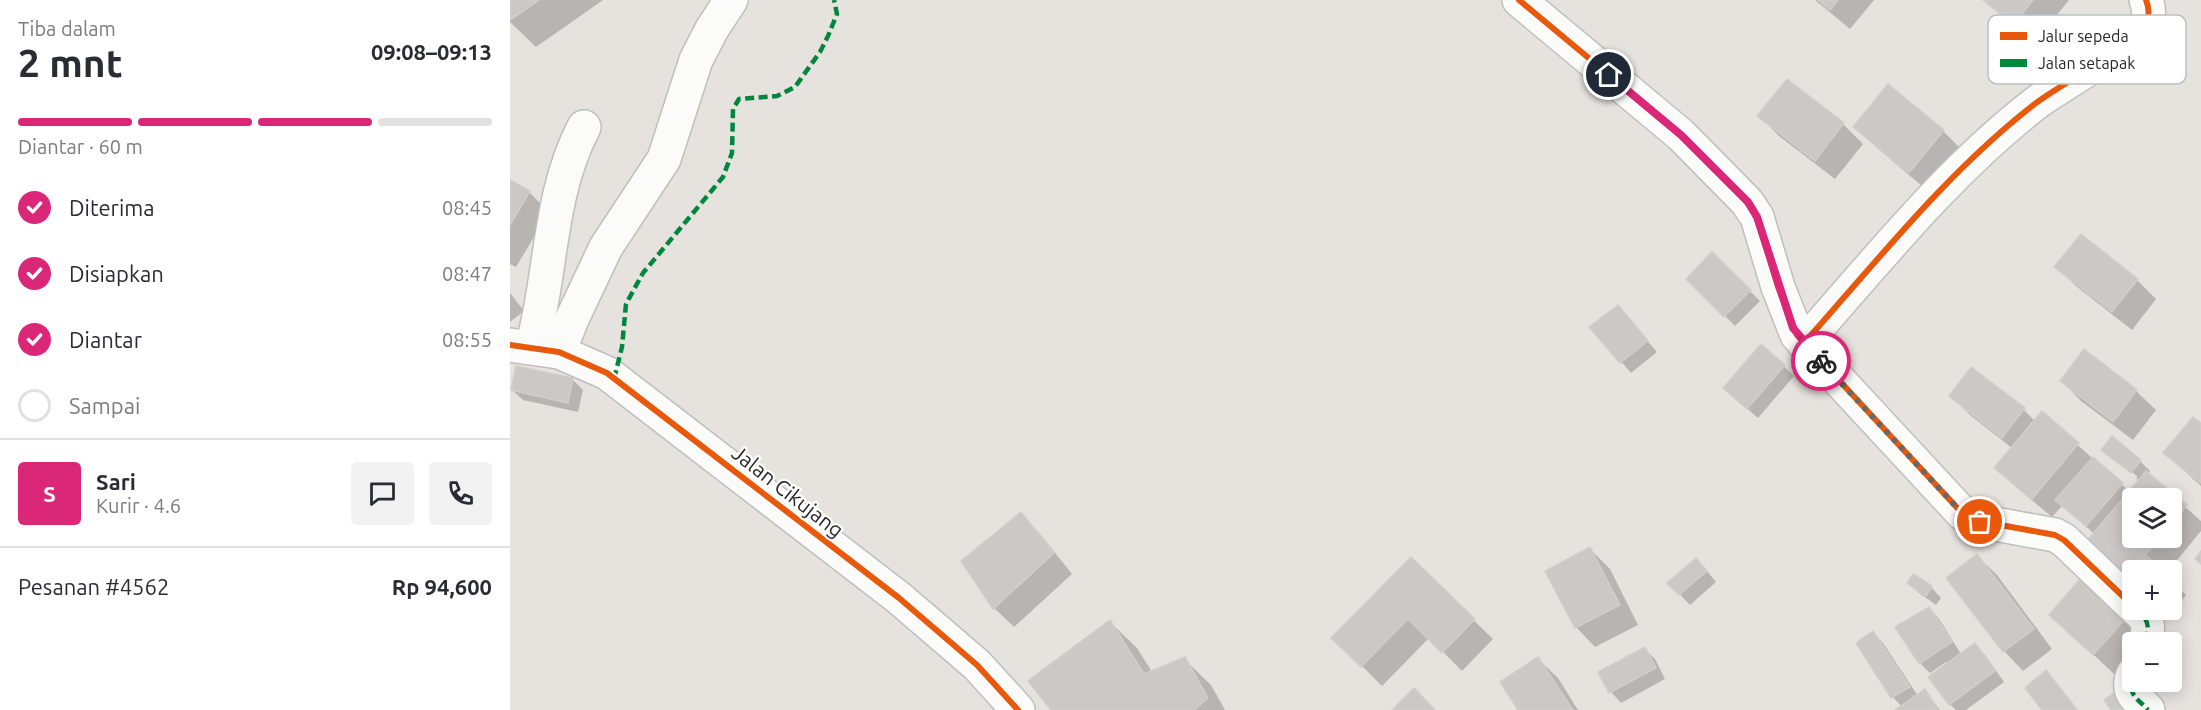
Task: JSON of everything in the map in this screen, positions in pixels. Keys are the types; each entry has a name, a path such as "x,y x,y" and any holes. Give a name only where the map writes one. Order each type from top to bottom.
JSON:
{"street":[{"path":"544,350 572,319 606,248 664,159 696,60 731,0"},
{"path":"1519,0 1681,135 1748,202 1757,217 1793,328 1962,513 1973,520 2055,535 2064,540 2122,595"},
{"path":"2146,0 2148,15"},
{"path":"1804,342 1939,191 1991,140 2037,102 2064,84"},
{"path":"544,350 540,318 560,194 573,148 584,127"},
{"name":"Jalan Cikujang","path":"544,350 607,373 899,597 977,665 1018,710"},
{"path":"2131,692 2148,710"}],"building":[{"path":"510,0 539,0 510,20"},
{"path":"1818,0 1838,0 1830,10"},
{"path":"1983,0 2033,0 2021,15 2002,15"},
{"path":"1787,79 1844,123 1815,161 1757,116"},
{"path":"1888,84 1944,130 1909,173 1853,127"},
{"path":"510,180 530,191 510,225"},
{"path":"2081,234 2138,279 2112,312 2054,267"},
{"path":"1712,252 1751,290 1724,317 1686,279"},
{"path":"1618,305 1648,341 1620,363 1589,327"},
{"path":"1761,344 1785,365 1747,409 1723,388"},
{"path":"2084,349 2137,390 2113,422 2060,381"},
{"path":"516,366 573,378 568,403 511,390"},
{"path":"1971,367 2025,408 2002,438 1949,396"},
{"path":"2042,411 2079,443 2032,499 1994,468"},
{"path":"2193,417 2201,423 2201,483 2163,453"},
{"path":"2112,436 2141,460 2131,473 2101,450"},
{"path":"2093,457 2123,483 2086,526 2055,500"},
{"path":"2146,471 2166,488 2132,488"},
{"path":"2122,499 2122,548 2151,548 2145,555 2151,560 2122,560 2122,585 2080,549"},
{"path":"2182,501 2187,505 2182,511"},
{"path":"1021,512 1054,553 993,609 961,561"},
{"path":"1590,547 1620,605 1575,628 1545,571"},
{"path":"2201,551 2201,564 2195,559"},
{"path":"1977,554 2034,629 2003,652 1946,578"},
{"path":"1411,557 1475,619 1442,653 1408,619 1361,667 1331,638"},
{"path":"1696,558 1707,571 1679,595 1667,583"},
{"path":"1913,574 1932,586 1926,596 1907,583"},
{"path":"2081,578 2122,614 2122,620 2124,620 2093,655 2049,615"},
{"path":"1929,607 1952,642 1919,664 1895,627"},
{"path":"1110,620 1144,674 1185,657 1208,698 1194,710 1051,710 1028,681"},
{"path":"1873,631 1910,687 1891,698 1856,643"},
{"path":"1975,643 1995,671 1949,705 1928,677"},
{"path":"1645,647 1656,668 1609,693 1598,672"},
{"path":"1538,657 1573,710 1518,710 1500,682"},
{"path":"2046,670 2077,710 2042,710 2025,688"},
{"path":"1414,688 1435,710 1392,710"},
{"path":"1925,689 1938,710 1895,710"},
{"path":"2118,690 2132,710 2111,710 2104,700"}],"marked path":[{"path":"614,379 622,347 626,304 643,273 723,177 732,153 733,109 739,99 777,96 795,87 820,52 828,36 837,14 834,0"},
{"path":"2145,620 2148,632"},
{"path":"2132,692 2148,710"}],"cycle path":[{"path":"1519,0 1681,135 1747,202 1757,217 1778,287 1797,335 1962,513 1973,520 2055,535 2064,540 2122,595"},
{"path":"2146,0 2148,15"},
{"path":"1804,343 1943,187 2004,129 2036,103 2065,84"},
{"path":"510,345 559,352 607,373 899,598 977,665 1018,710"}],"way so far":[{"path":"1821,361 1962,513 1980,522"}],"route":[{"path":"1609,75 1681,135 1748,202 1757,217 1793,328 1821,361"}]}
